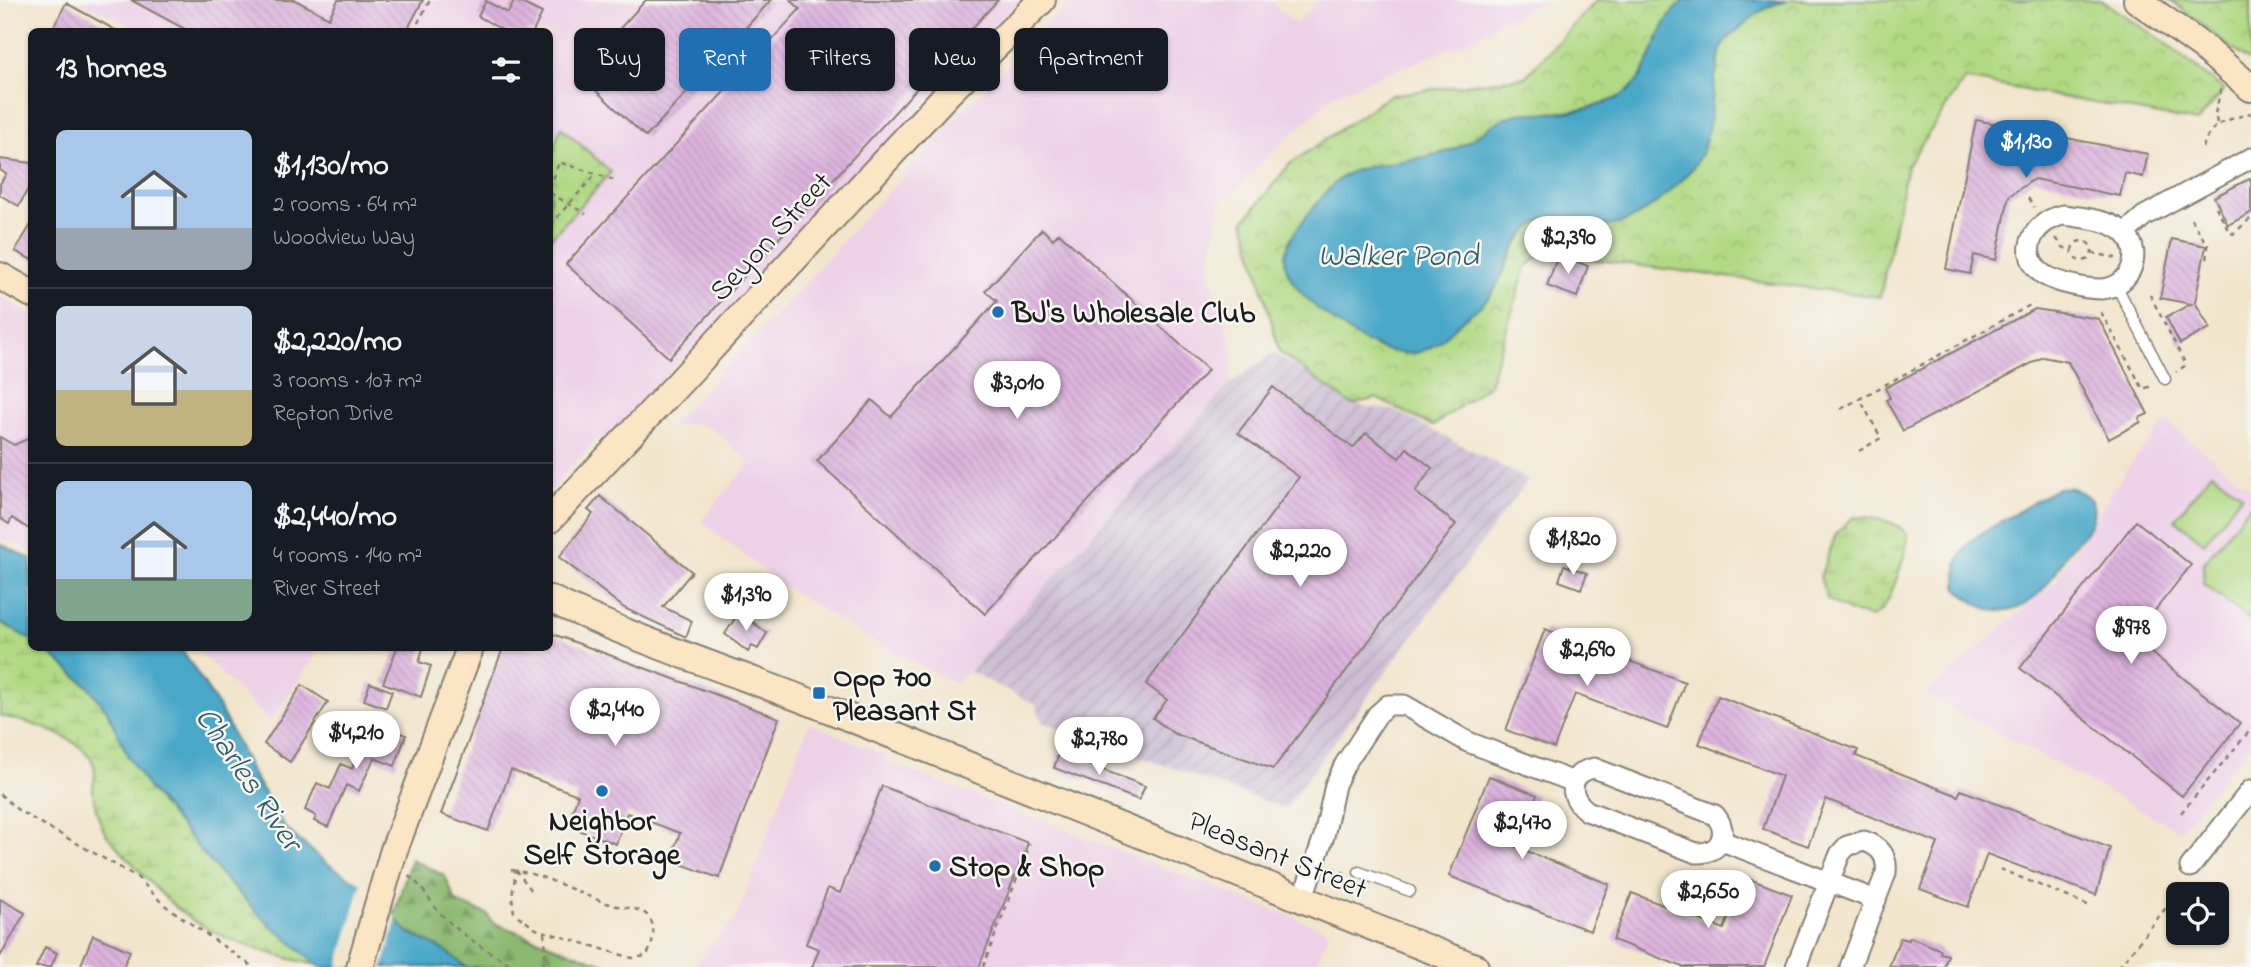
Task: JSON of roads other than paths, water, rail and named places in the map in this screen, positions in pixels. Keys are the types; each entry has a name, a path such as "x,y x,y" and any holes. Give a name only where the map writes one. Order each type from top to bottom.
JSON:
{"street":[{"name":"Seyon Street","path":"553,516 948,93 1042,0"},
{"path":"2137,0 2203,47 2251,88"},
{"path":"2125,233 2144,216 2251,158"},
{"path":"2063,215 2108,224 2125,233 2133,249 2133,265 2125,279 2104,289 2048,277 2034,263 2031,245 2039,226 2063,215"},
{"path":"0,276 28,292"},
{"name":"Pleasant Street","path":"553,600 1461,965"},
{"path":"360,967 394,879 469,651"},
{"path":"1302,900 1324,836 1340,775 1381,709 1388,705 1404,705 1468,742 1574,782"},
{"path":"1587,769 1601,769 1698,807 1715,815 1721,822 1722,841 1711,851 1696,853 1598,815 1578,805 1574,798 1574,782 1587,769"},
{"path":"2190,867 2251,790"},
{"path":"1722,841 1875,900"},
{"path":"1796,967 1840,854 1847,846 1864,841 1880,849 1887,864 1850,967"}],"lane":[{"path":"2116,285 2165,379"},
{"path":"1359,872 1410,891"}],"water":[{"name":"Walker Pond","path":"1685,0 1789,0 1758,13 1723,45 1703,148 1690,171 1671,191 1635,217 1621,223 1594,226 1559,218 1539,222 1516,246 1488,299 1437,343 1420,352 1400,353 1370,344 1332,320 1299,290 1286,267 1287,249 1300,224 1337,181 1356,170 1454,149 1514,115 1578,110 1619,97 1640,77 1666,23 1674,10"},
{"path":"2069,487 2090,499 2093,506 2092,519 2054,575 2032,600 2009,611 1997,611 1971,600 1957,588 1957,562 1971,540 2045,495 2058,488"},
{"path":"0,544 28,558 28,638 0,622"},
{"name":"Charles River","path":"47,651 183,651 220,709 253,775 285,828 325,862 360,884 409,933 446,951 466,967 320,967 264,919 222,876 149,789 129,758 107,711 89,687"}],"place":[{"name":"BJ's Wholesale Club","path":"998,312"},
{"name":"Opp 700 Pleasant St","path":"819,693"},
{"name":"Neighbor Self Storage","path":"602,791"},
{"name":"Stop & Shop","path":"935,866"}]}
